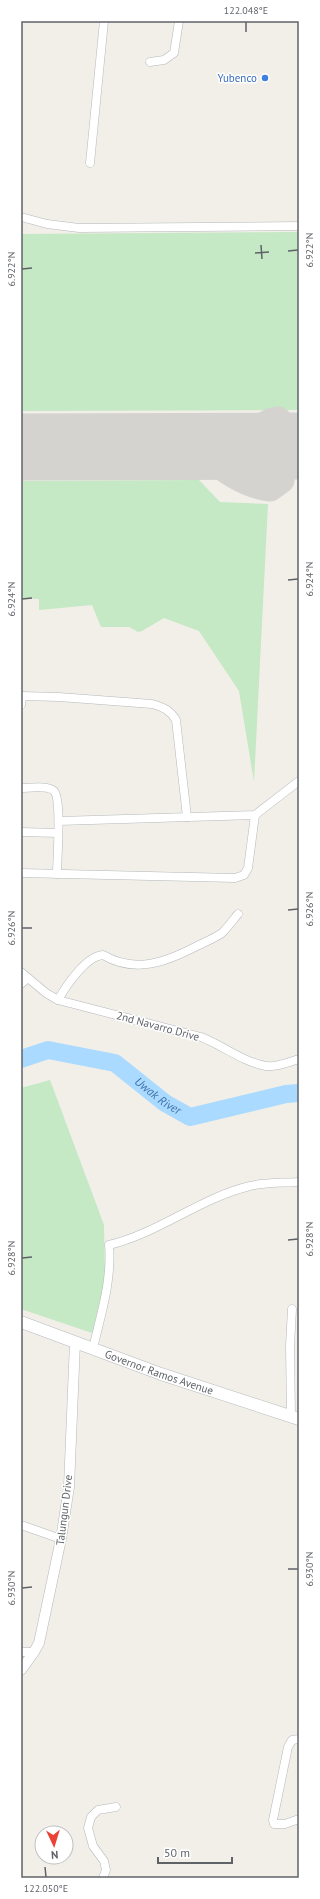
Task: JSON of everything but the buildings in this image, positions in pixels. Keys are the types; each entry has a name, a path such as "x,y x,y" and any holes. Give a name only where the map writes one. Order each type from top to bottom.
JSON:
{"main road":[{"name":"Governor Ramos Avenue","path":"21,1322 161,1374 295,1418"}],"street":[{"path":"90,164 104,21"},
{"path":"150,62 164,60 174,53 179,21"},
{"path":"21,217 47,224 79,228 299,226"},
{"path":"21,705 21,696 59,697 152,704 160,706 171,712 176,720 187,817"},
{"path":"58,821 255,815 299,781"},
{"path":"21,788 49,788 57,795 57,874"},
{"path":"21,873 234,878 244,875 248,868 255,815"},
{"path":"21,832 58,833"},
{"path":"58,1000 67,983 96,956 103,955 114,961 139,965 154,964 172,959 221,934 238,914"},
{"name":"2nd Navarro Drive","path":"21,972 46,993 58,1000 201,1037 217,1043 249,1061 267,1067 299,1059"},
{"path":"21,984 28,978"},
{"path":"93,1348 108,1282 110,1263 109,1246 151,1231 223,1195 251,1186 299,1182"},
{"path":"292,1309 290,1346 295,1418"},
{"name":"Talungun Drive","path":"21,1670 39,1643 62,1539 68,1486 75,1342"},
{"path":"21,1525 62,1539"},
{"path":"21,1652 34,1652"},
{"path":"299,1739 292,1740 288,1748 273,1820 274,1824 279,1825 299,1819"},
{"path":"103,1878 106,1870 104,1861 93,1846 88,1828 91,1817 98,1810 116,1807"}],"green space":[{"path":"299,232 299,410 21,411 21,234"},
{"path":"199,480 220,502 268,504 254,782 239,691 199,631 164,618 138,632 129,627 101,627 92,605 39,610 39,599 21,598 21,481"},
{"path":"50,1080 104,1225 105,1280 92,1333 21,1309 21,1088"}],"waterway":[{"name":"Uwak River","path":"21,1059 48,1050 115,1063 165,1103 190,1117 286,1094 299,1093"}],"taxiway":[{"path":"225,446 272,421 278,420 282,425 282,442 276,452 266,459"},
{"path":"197,447 231,473 249,483 270,488 281,480 280,470 277,463 240,446"}],"runway":[{"path":"21,447 298,446"}],"place":[{"name":"Yubenco","path":"265,78"}]}
